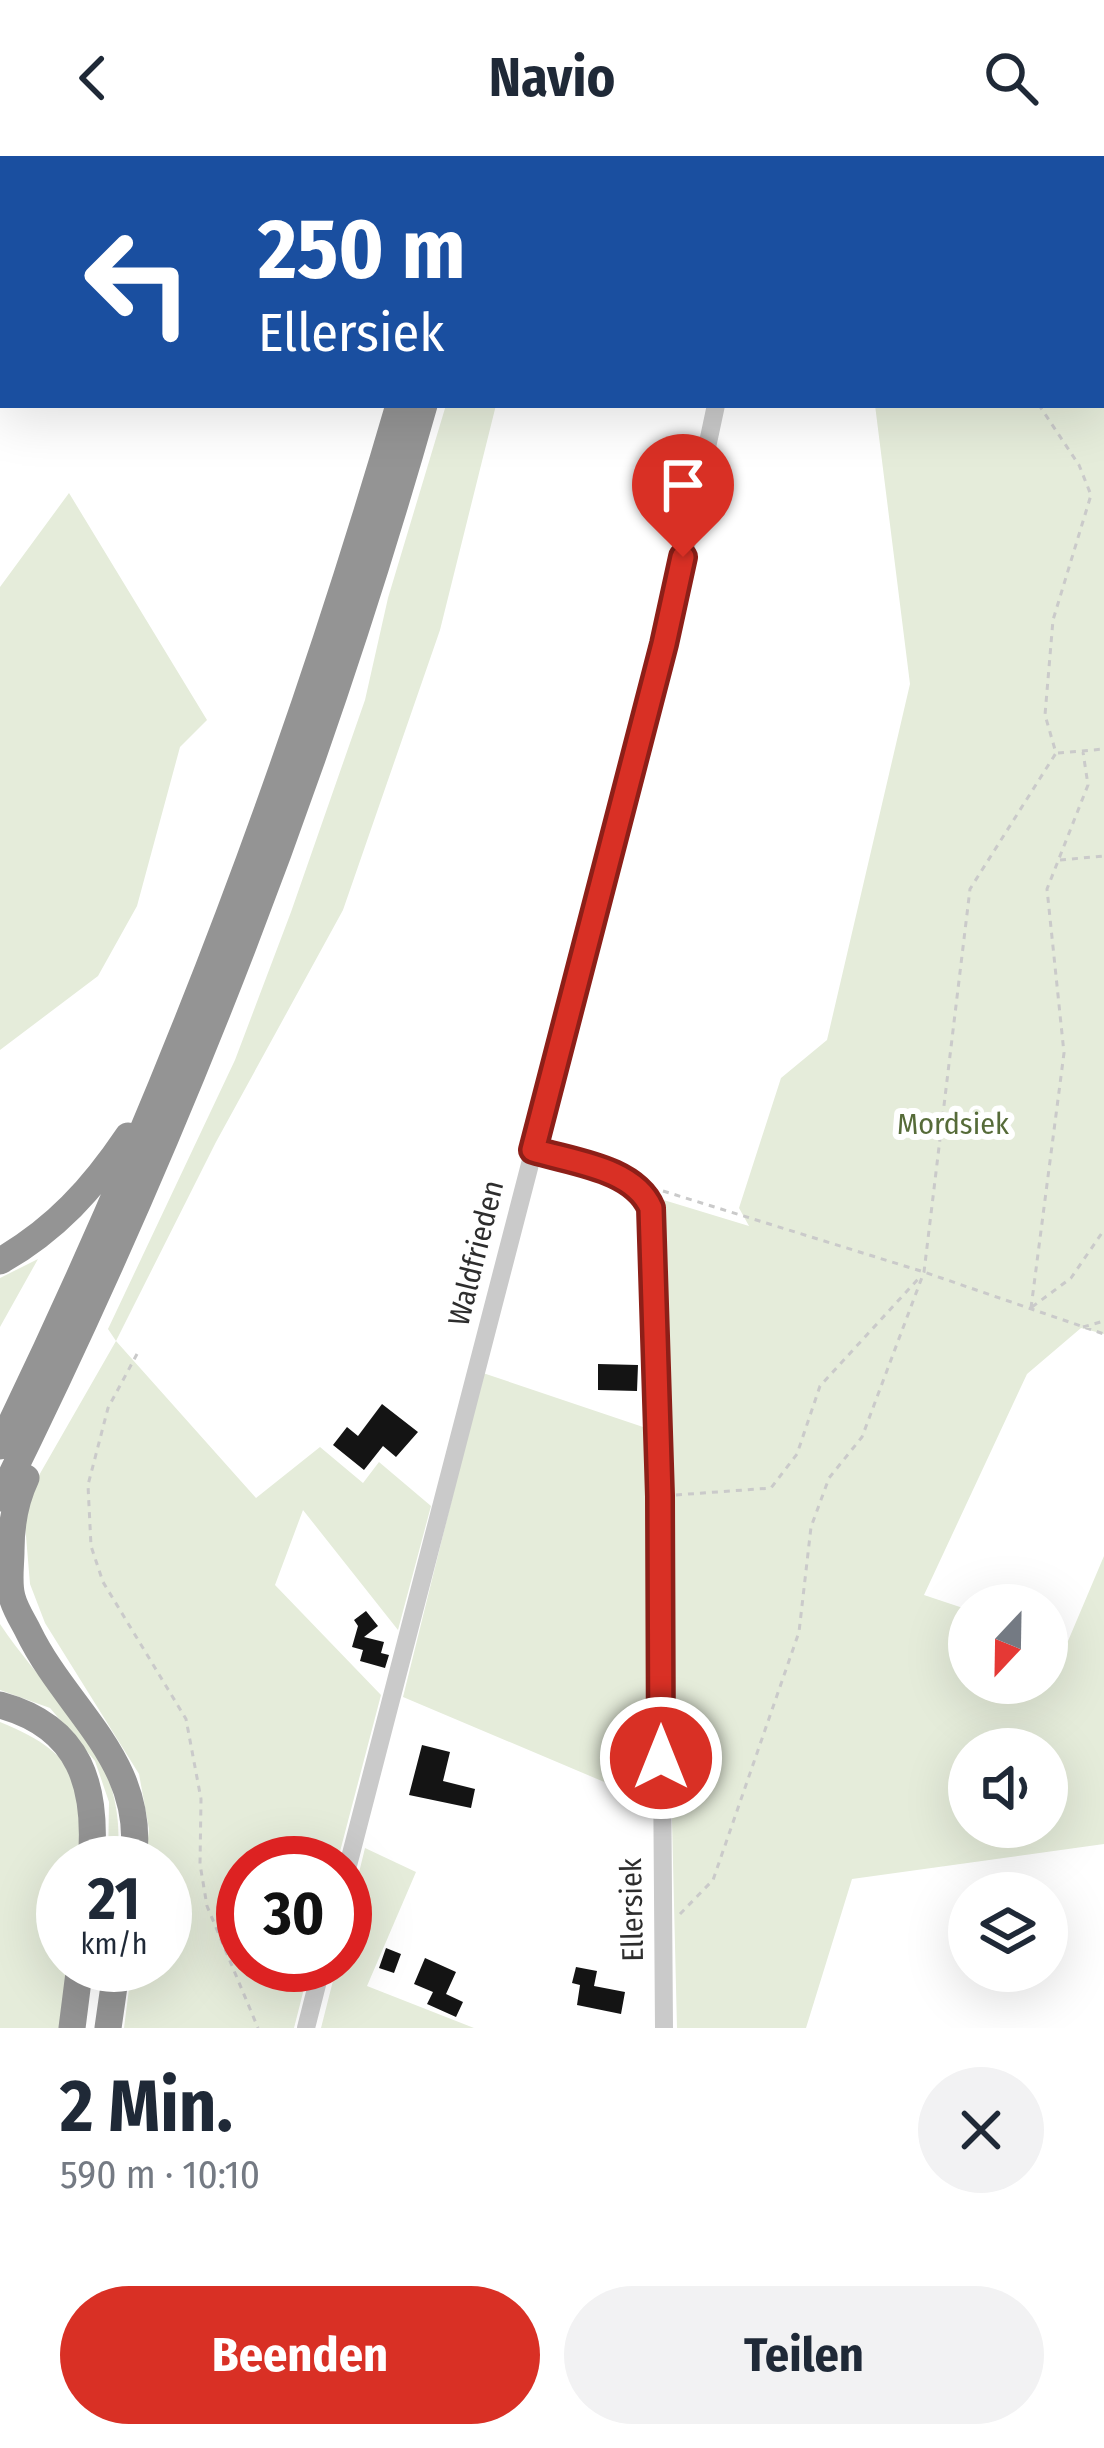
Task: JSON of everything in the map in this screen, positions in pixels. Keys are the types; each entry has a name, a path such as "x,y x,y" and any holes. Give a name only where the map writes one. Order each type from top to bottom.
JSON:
{"highway":[{"path":"0,1446 118,1190 276,790 398,408"},
{"path":"0,1498 149,1178 251,926 347,655 423,408"},
{"path":"0,1261 26,1246 82,1198 160,1088"},
{"path":"66,1364 64,1396 20,1491 11,1528 12,1597 32,1639 105,1742 125,1780 135,1836"},
{"path":"0,1705 42,1722 82,1762 93,1806 92,1836"},
{"path":"72,2028 77,1992"},
{"path":"108,2028 113,1992"}],"street":[{"name":"Waldfrieden","path":"356,1836 664,644 715,408"},
{"path":"533,1150 624,1178 644,1191"},
{"name":"Ellersiek","path":"644,1191 651,1208 660,1496 664,2028"},
{"path":"306,2028 315,1992"}],"path":[{"path":"662,1932 713,1880 799,1632 811,1527 829,1478 862,1437 924,1272 970,889 1056,753 1045,715 1053,620 1091,496 1079,465 1042,408"},
{"path":"1056,753 1104,749"},
{"path":"1030,1308 1064,1053 1047,889 1088,785 1083,752"},
{"path":"1059,860 1104,856"},
{"path":"644,1191 653,1188 924,1272 1104,1334"},
{"path":"1030,1308 1072,1278 1104,1230"},
{"path":"660,1496 771,1488 797,1454 820,1386 924,1272"},
{"path":"1081,1328 1104,1321"},
{"path":"137,1354 108,1408 88,1485 91,1546 103,1582 186,1719 201,1798 200,1864 207,1906 258,2028"}],"green space":[{"path":"445,408 495,408 440,630 343,910 216,1142 116,1341 108,1329 235,1060 291,912 365,700 388,598"},
{"name":"Mordsiek","path":"875,408 1104,408 1104,1334 1081,1328 1027,1374 924,1595 948,1603 948,1704 1068,1704 1068,1641 1104,1556 1104,1844 852,1879 806,2028 677,2028 657,1198 749,1226 739,1208 781,1078 827,1040 910,684"},
{"path":"69,493 207,720 180,747 137,906 98,976 0,1050 0,587"},
{"path":"38,1259 0,1327 0,1278"},
{"path":"116,1341 256,1498 320,1447 363,1483 379,1462 431,1506 398,1630 303,1510 275,1585 381,1695 344,1836 216,1836 216,1992 303,1992 294,2028 124,2028 129,1992 192,1992 192,1836 148,1836 139,1774 45,1623 30,1584 25,1524 30,1491"},
{"path":"483,1373 649,1429 654,1803 403,1697"},
{"path":"0,1624 100,1760 112,1790 118,1836 108,1836 109,1802 95,1761 50,1708 0,1690"},
{"path":"0,1722 46,1746 61,1760 78,1792 81,1836 36,1836 36,1992 68,1992 63,2028 0,2028"},
{"path":"372,1851 416,1872 372,1974"},
{"path":"372,1988 474,2028 321,2028 330,1992 372,1992"}],"building":[{"path":"598,1364 638,1365 637,1391 598,1390"},
{"path":"382,1404 418,1432 396,1457 383,1446 364,1470 333,1445 347,1427 358,1436"},
{"path":"366,1611 378,1626 364,1637 384,1642 381,1653 389,1655 385,1668 360,1661 363,1650 352,1647 358,1626 354,1620"},
{"path":"422,1745 450,1752 443,1781 475,1789 471,1808 409,1795"},
{"path":"386,1948 401,1954 394,1973 379,1968"},
{"path":"425,1958 456,1972 446,1994 463,2002 456,2017 427,2004 433,1992 414,1984"},
{"path":"576,1967 597,1971 594,1986 625,1992 621,2014 577,2005 580,1985 572,1983"}],"route":[{"path":"661,1758 660,1496 651,1208 644,1191 624,1178 533,1150 683,557"}]}
